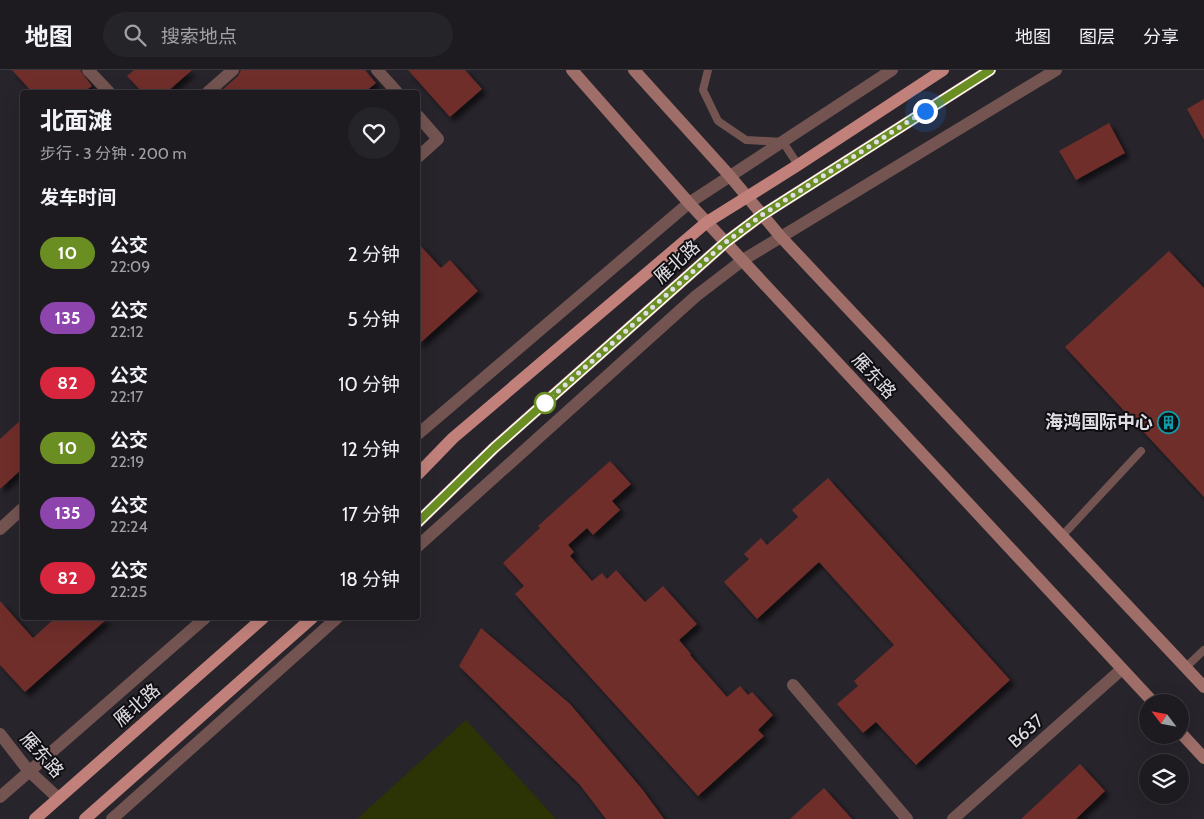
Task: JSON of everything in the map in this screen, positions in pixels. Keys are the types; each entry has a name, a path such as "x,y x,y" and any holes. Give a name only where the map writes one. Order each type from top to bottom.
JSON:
{"main road":[{"name":"雁东路","path":"572,70 689,203 1145,694"},
{"name":"雁东路","path":"634,70 729,175 780,236 1204,688"},
{"name":"雁北路","path":"420,472 453,438 707,222 798,166 943,70"},
{"name":"雁北路","path":"420,520 494,448 726,242 762,215 990,70"},
{"name":"雁北路","path":"34,819 261,620"},
{"path":"85,819 310,620"},
{"path":"1189,742 1204,758"}],"street":[{"path":"88,70 107,90"},
{"path":"210,90 232,70"},
{"path":"377,70 395,90"},
{"path":"420,432 689,203 892,70"},
{"path":"420,544 696,296 743,260 1056,70"},
{"path":"420,118 438,139 420,155"},
{"path":"0,529 20,511"},
{"path":"0,797 28,770 203,620"},
{"path":"112,819 335,620"},
{"name":"B637","path":"953,819 1122,669"},
{"path":"793,685 908,819"},
{"name":"雁东路","path":"0,734 28,770 58,798"}],"lane":[{"path":"708,70 703,90 718,121 746,140 783,142 798,166"},
{"path":"1062,536 1141,451"},
{"path":"1185,668 1204,650"}],"green space":[{"path":"466,720 556,819 357,819"}],"building":[{"path":"12,70 80,70 92,86 87,90 30,90"},
{"path":"134,70 192,70 169,90 140,90 127,76"},
{"path":"241,70 365,70 376,83 367,90 222,90 238,76"},
{"path":"408,70 465,70 482,89 450,117"},
{"path":"1204,99 1204,140 1187,109"},
{"path":"1109,123 1125,153 1076,180 1059,151"},
{"path":"420,245 441,268 450,260 478,291 420,343"},
{"name":"海鸿国际中心","path":"1169,251 1204,288 1204,497 1065,347"},
{"path":"20,421 20,471 0,489 0,439"},
{"path":"610,461 631,484 612,501 620,510 593,535 587,528 568,545 574,552 570,556 592,581 602,573 607,579 616,570 645,602 663,586 697,624 679,640 690,655 727,697 740,686 748,695 752,692 773,715 758,730 764,736 698,796 515,594 524,586 503,563 540,528 538,526"},
{"path":"828,478 1010,680 916,765 876,722 863,733 837,704 858,686 854,681 894,645 819,562 757,619 724,582 749,559 744,554 761,538 767,545 798,517 792,510"},
{"path":"0,601 33,638 53,620 106,620 25,692 0,665"},
{"path":"481,628 570,704 642,789 664,819 606,819 580,785 459,666"},
{"path":"1080,764 1105,791 1076,819 1021,819"},
{"path":"824,788 852,819 790,819"}],"bus line":[{"name":"10","path":"420,520 494,448 726,242 762,215 990,70"}],"place":[{"name":"海鸿国际中心","path":"1169,422"}],"route":[{"path":"545,403 726,242 762,215 925,111"}]}
